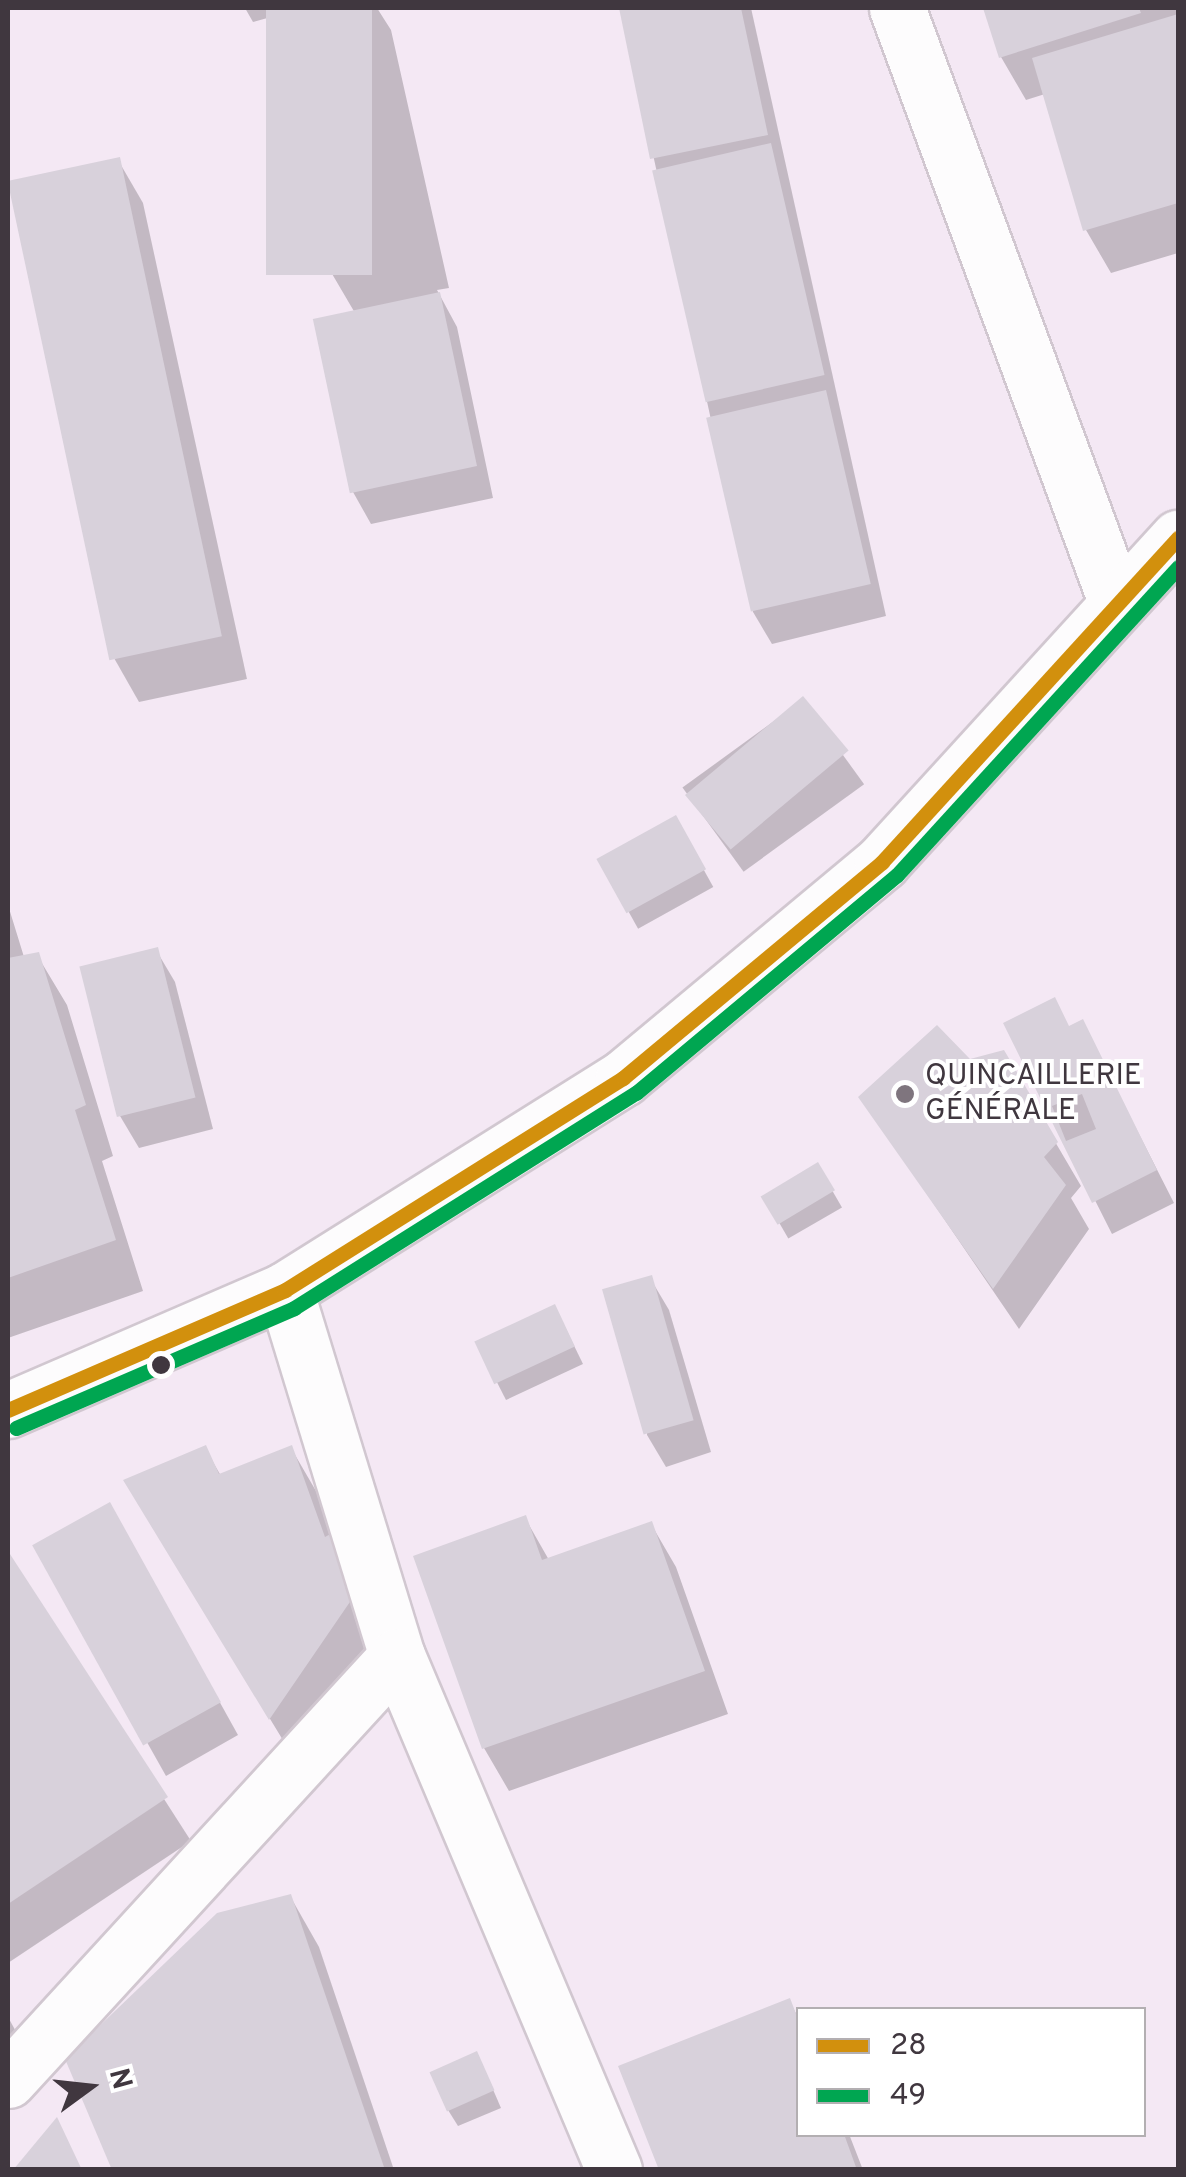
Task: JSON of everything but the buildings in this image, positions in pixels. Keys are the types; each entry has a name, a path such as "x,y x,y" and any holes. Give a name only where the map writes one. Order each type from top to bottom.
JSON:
{"street":[{"path":"897,8 1117,604"},
{"path":"8,1410 285,1290 623,1078 882,862 1178,538"},
{"path":"285,1290 397,1656 614,2170"},
{"path":"8,2080 397,1656"}],"transit line":[{"name":"28","path":"8,1410 285,1290 623,1078 882,862 1178,538"},
{"name":"49","path":"16,1428 294,1308 636,1093 897,875 1178,567"}],"place":[{"name":"QUINCAILLERIE GÉNÉRALE","path":"905,1094"}]}
